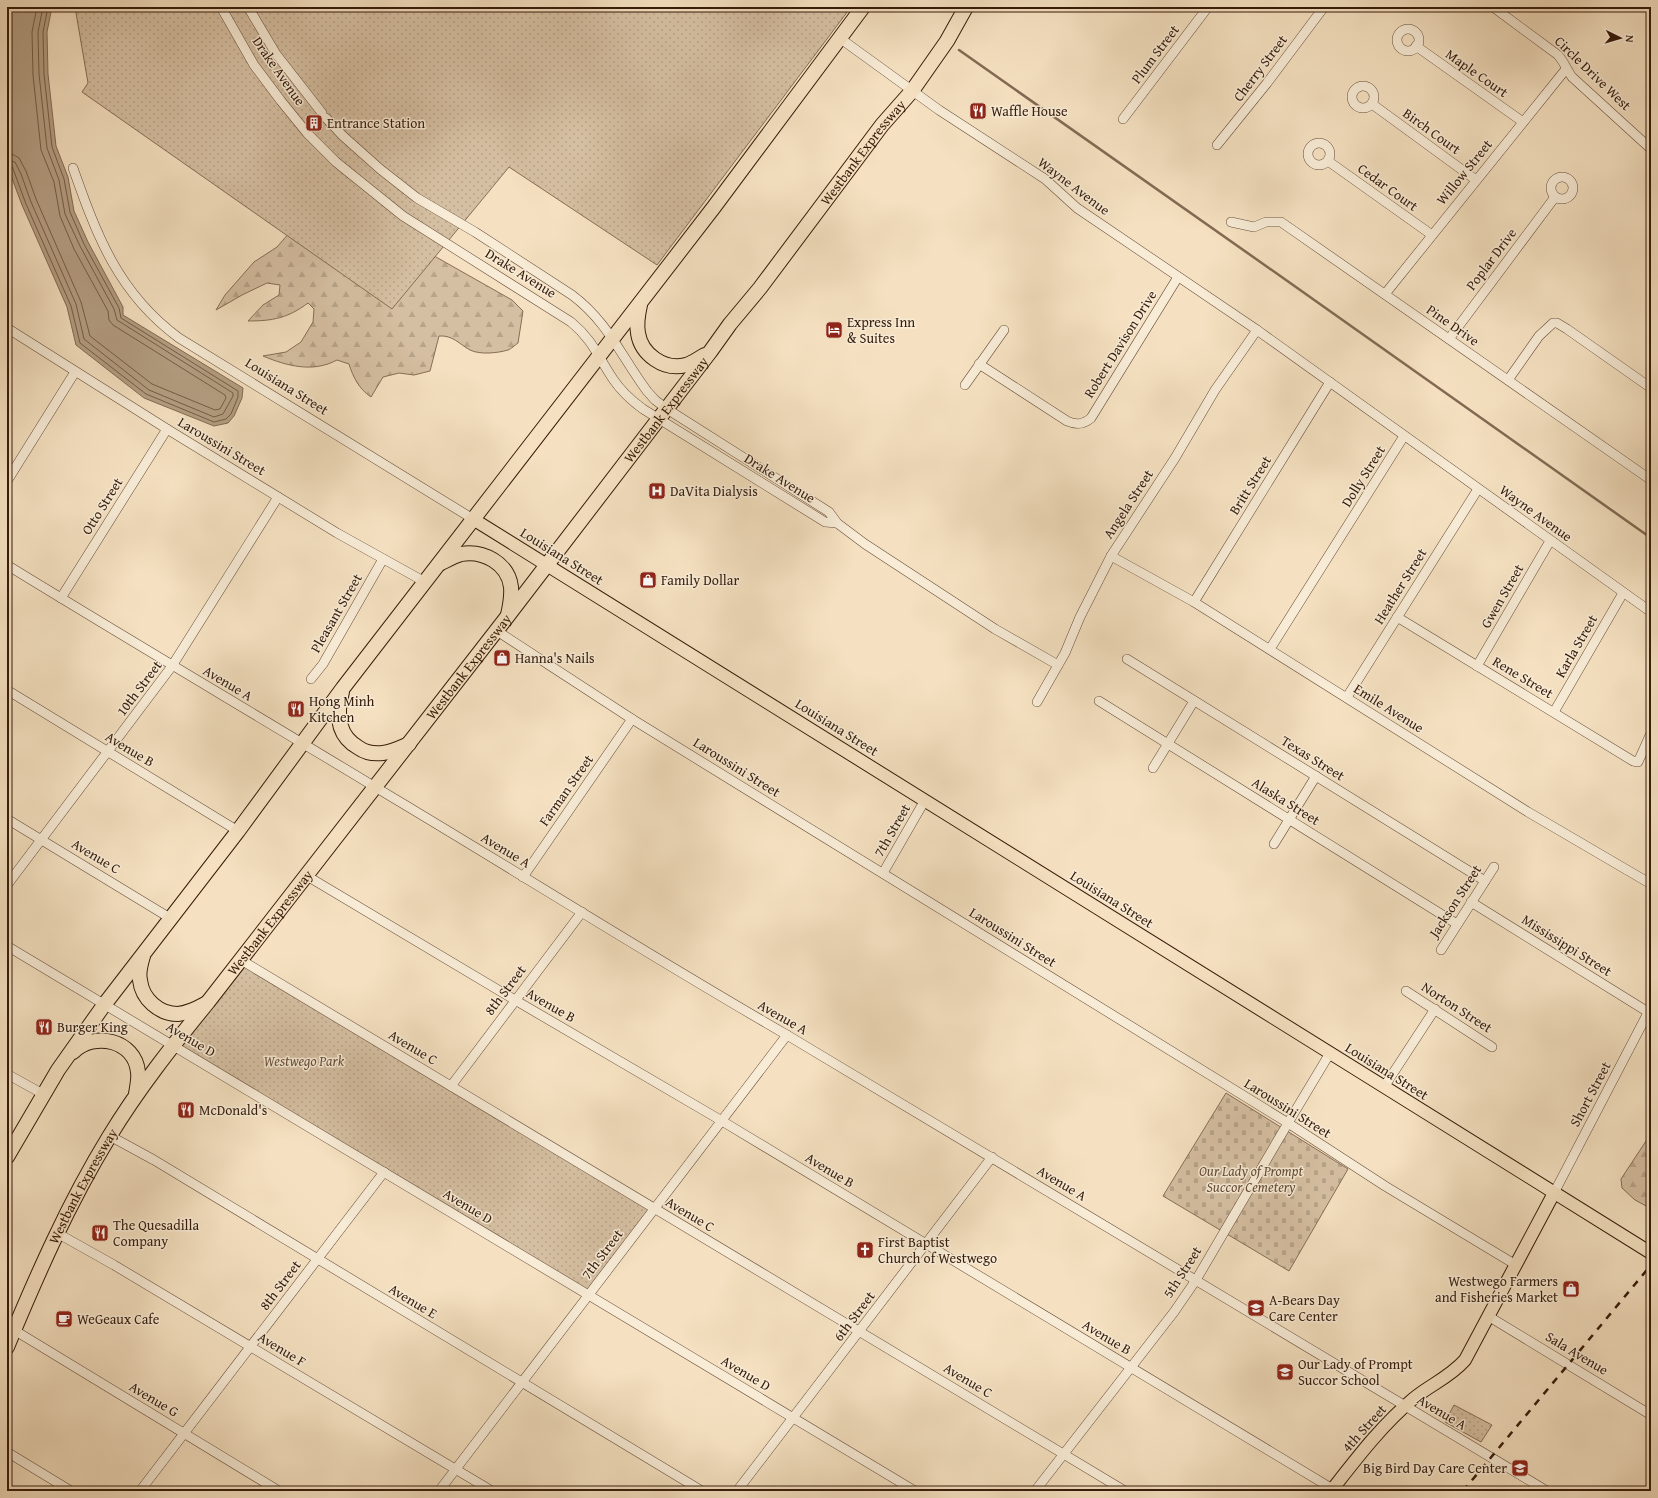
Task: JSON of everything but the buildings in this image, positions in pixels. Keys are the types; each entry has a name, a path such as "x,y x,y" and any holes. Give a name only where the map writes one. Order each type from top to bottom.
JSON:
{"highway":[{"path":"7,1157 62,1064 104,1005 238,831 302,743 473,519 714,207 841,39 863,7"},
{"name":"Westbank Expressway","path":"7,1347 57,1233 110,1136 135,1098 173,1045 307,876 548,565 730,324 760,288 882,125 912,91 947,41 966,7"},
{"path":"641,301 637,320 638,334 642,346 648,354 657,361 675,366 686,365 710,352"},
{"path":"438,565 459,554 469,553 479,554 495,561 508,576 511,586 508,617"},
{"path":"344,688 338,706 339,718 341,730 346,739 353,745 363,751 383,753 393,751 410,743"},
{"path":"143,953 140,968 142,991 154,1006 166,1012 178,1014 193,1010 208,1002"},
{"path":"62,1064 77,1048 88,1042 97,1040 114,1041 130,1052 134,1059 138,1071 138,1082 135,1098"}],"main road":[{"name":"Louisiana Street","path":"473,519 1651,1253"},
{"name":"4th Street","path":"1333,1490 1376,1434 1405,1406 1455,1371 1465,1360 1554,1193"}],"street":[{"name":"Drake Avenue","path":"221,7 254,65 276,95 307,133 336,162 403,216 571,322 583,332 621,390 632,401 663,414 829,512 838,524 865,544 995,629 1058,665"},
{"name":"Drake Avenue","path":"248,7 276,54 324,116 343,136 380,169 418,198 475,232 587,306 601,321 663,414 825,522 838,524"},
{"name":"Plum Street","path":"1124,119 1208,7"},
{"name":"Cherry Street","path":"1217,145 1267,83 1324,7"},
{"name":"Circle Drive West","path":"1493,7 1558,56 1564,62 1572,77 1651,149"},
{"name":"Wayne Avenue","path":"841,39 912,91 1045,179 1057,192 1077,208 1257,330 1330,382"},
{"name":"Maple Court","path":"1416,46 1523,122"},
{"name":"Willow Street","path":"1385,294 1566,68"},
{"name":"Birch Court","path":"1372,104 1476,180"},
{"name":"Cedar Court","path":"1328,161 1432,235"},
{"name":"Louisiana Street","path":"73,168 90,217 112,264 137,299 162,325 179,338 473,519"},
{"name":"Poplar Drive","path":"1449,339 1555,197"},
{"name":"Pine Drive","path":"1231,222 1254,227 1266,222 1281,222 1650,478"},
{"name":"Robert Davison Drive","path":"979,364 1067,421 1082,424 1091,418 1178,276"},
{"path":"1508,380 1539,336 1553,323 1557,323 1651,388"},
{"name":"Laroussini Street","path":"7,328 75,372 337,534 425,582"},
{"path":"964,385 1004,330"},
{"name":"Angela Street","path":"1037,702 1065,653 1080,617 1111,556 1175,458 1215,390 1257,330"},
{"path":"7,481 75,372"},
{"path":"1330,382 1404,436"},
{"name":"Britt Street","path":"1194,602 1330,382"},
{"name":"Otto Street","path":"61,598 167,429"},
{"name":"Wayne Avenue","path":"1404,436 1651,612"},
{"name":"Dolly Street","path":"1270,649 1404,436"},
{"name":"Heather Street","path":"1347,698 1478,489"},
{"name":"10th Street","path":"7,885 172,666 278,497"},
{"name":"Gwen Street","path":"1477,666 1550,541"},
{"name":"Emile Avenue","path":"1111,556 1194,602 1528,812 1651,884"},
{"name":"Pleasant Street","path":"311,679 323,664 383,559"},
{"name":"Avenue A","path":"7,565 172,666 376,787 684,975 787,1035 1547,1491"},
{"name":"Karla Street","path":"1554,712 1623,593"},
{"name":"Rene Street","path":"1397,617 1634,761 1638,762 1651,734"},
{"name":"Laroussini Street","path":"496,631 632,718 1288,1123 1385,1186 1516,1265"},
{"name":"Texas Street","path":"1127,659 1485,881"},
{"name":"Avenue B","path":"7,690 238,831"},
{"name":"Alaska Street","path":"1099,701 1457,924"},
{"path":"1153,768 1194,701"},
{"name":"Farman Street","path":"523,877 632,718"},
{"path":"1274,844 1316,776"},
{"name":"7th Street","path":"883,873 926,800"},
{"name":"Avenue C","path":"7,819 170,918"},
{"name":"Jackson Street","path":"1441,950 1494,867"},
{"name":"Avenue B","path":"307,876 722,1121 1333,1490"},
{"name":"Mississippi Street","path":"1471,902 1650,1009"},
{"name":"8th Street","path":"451,1086 582,912"},
{"name":"Avenue D","path":"7,946 915,1491"},
{"name":"Avenue C","path":"241,960 1126,1491"},
{"name":"Norton Street","path":"1406,991 1492,1047"},
{"name":"Short Street","path":"1554,1193 1650,1009"},
{"path":"1384,1087 1435,1010"},
{"name":"7th Street","path":"439,1491 787,1035"},
{"name":"5th Street","path":"1036,1491 1196,1280 1330,1053"},
{"path":"7,1074 43,1094"},
{"name":"Avenue E","path":"110,1136 154,1160 702,1491"},
{"name":"6th Street","path":"737,1491 992,1158"},
{"name":"8th Street","path":"140,1491 384,1172"},
{"name":"Avenue F","path":"57,1233 114,1265 492,1491"},
{"name":"Sala Avenue","path":"1488,1316 1651,1415"},
{"name":"Avenue G","path":"14,1330 279,1491"},
{"path":"7,1452 71,1491"}],"green space":[{"path":"75,7 851,7 657,265 509,167 392,309 82,92 88,83"},
{"path":"373,213 436,257 512,300 523,311 518,343 508,350 494,353 484,353 474,352 456,340 439,336 430,371 414,375 399,373 383,377 371,397 357,382 352,374 349,364 337,360 319,366 300,367 281,363 263,356 286,352 301,342 313,322 314,309 308,303 294,312 280,318 248,321 263,305 279,295 280,285 267,283 216,310 225,295 254,262 277,247 290,232"},
{"name":"Westwego Park","path":"241,960 654,1208 589,1295 173,1045"},
{"name":"Our Lady of Prompt Succor Cemetery","path":"1226,1093 1348,1169 1289,1271 1163,1196"},
{"path":"1651,1131 1651,1205 1648,1207 1635,1200 1622,1188 1621,1179"},
{"path":"1454,1405 1492,1425 1481,1442 1445,1422"}],"water":[{"path":"7,7 52,7 47,32 48,74 56,146 68,177 74,211 88,242 123,307 123,315 243,388 242,398 234,416 228,423 214,426 144,398 76,345 67,307 22,205 7,165"}],"waterway":[{"path":"959,50 1479,415 1651,538"}],"railway":[{"path":"1463,1491 1651,1265"}],"place":[{"name":"Waffle House","path":"978,111"},
{"name":"Entrance Station","path":"314,123"},
{"name":"Express Inn & Suites","path":"834,330"},
{"name":"DaVita Dialysis","path":"657,491"},
{"name":"Family Dollar","path":"648,580"},
{"name":"Hanna's Nails","path":"502,658"},
{"name":"Hong Minh Kitchen","path":"296,709"},
{"name":"Burger King","path":"44,1027"},
{"name":"McDonald's","path":"186,1110"},
{"name":"The Quesadilla Company","path":"100,1233"},
{"name":"First Baptist Church of Westwego","path":"865,1250"},
{"name":"Westwego Farmers and Fisheries Market","path":"1571,1289"},
{"name":"A-Bears Day Care Center","path":"1256,1308"},
{"name":"WeGeaux Cafe","path":"64,1319"},
{"name":"Our Lady of Prompt Succor School","path":"1285,1372"},
{"name":"Big Bird Day Care Center","path":"1520,1468"}]}
